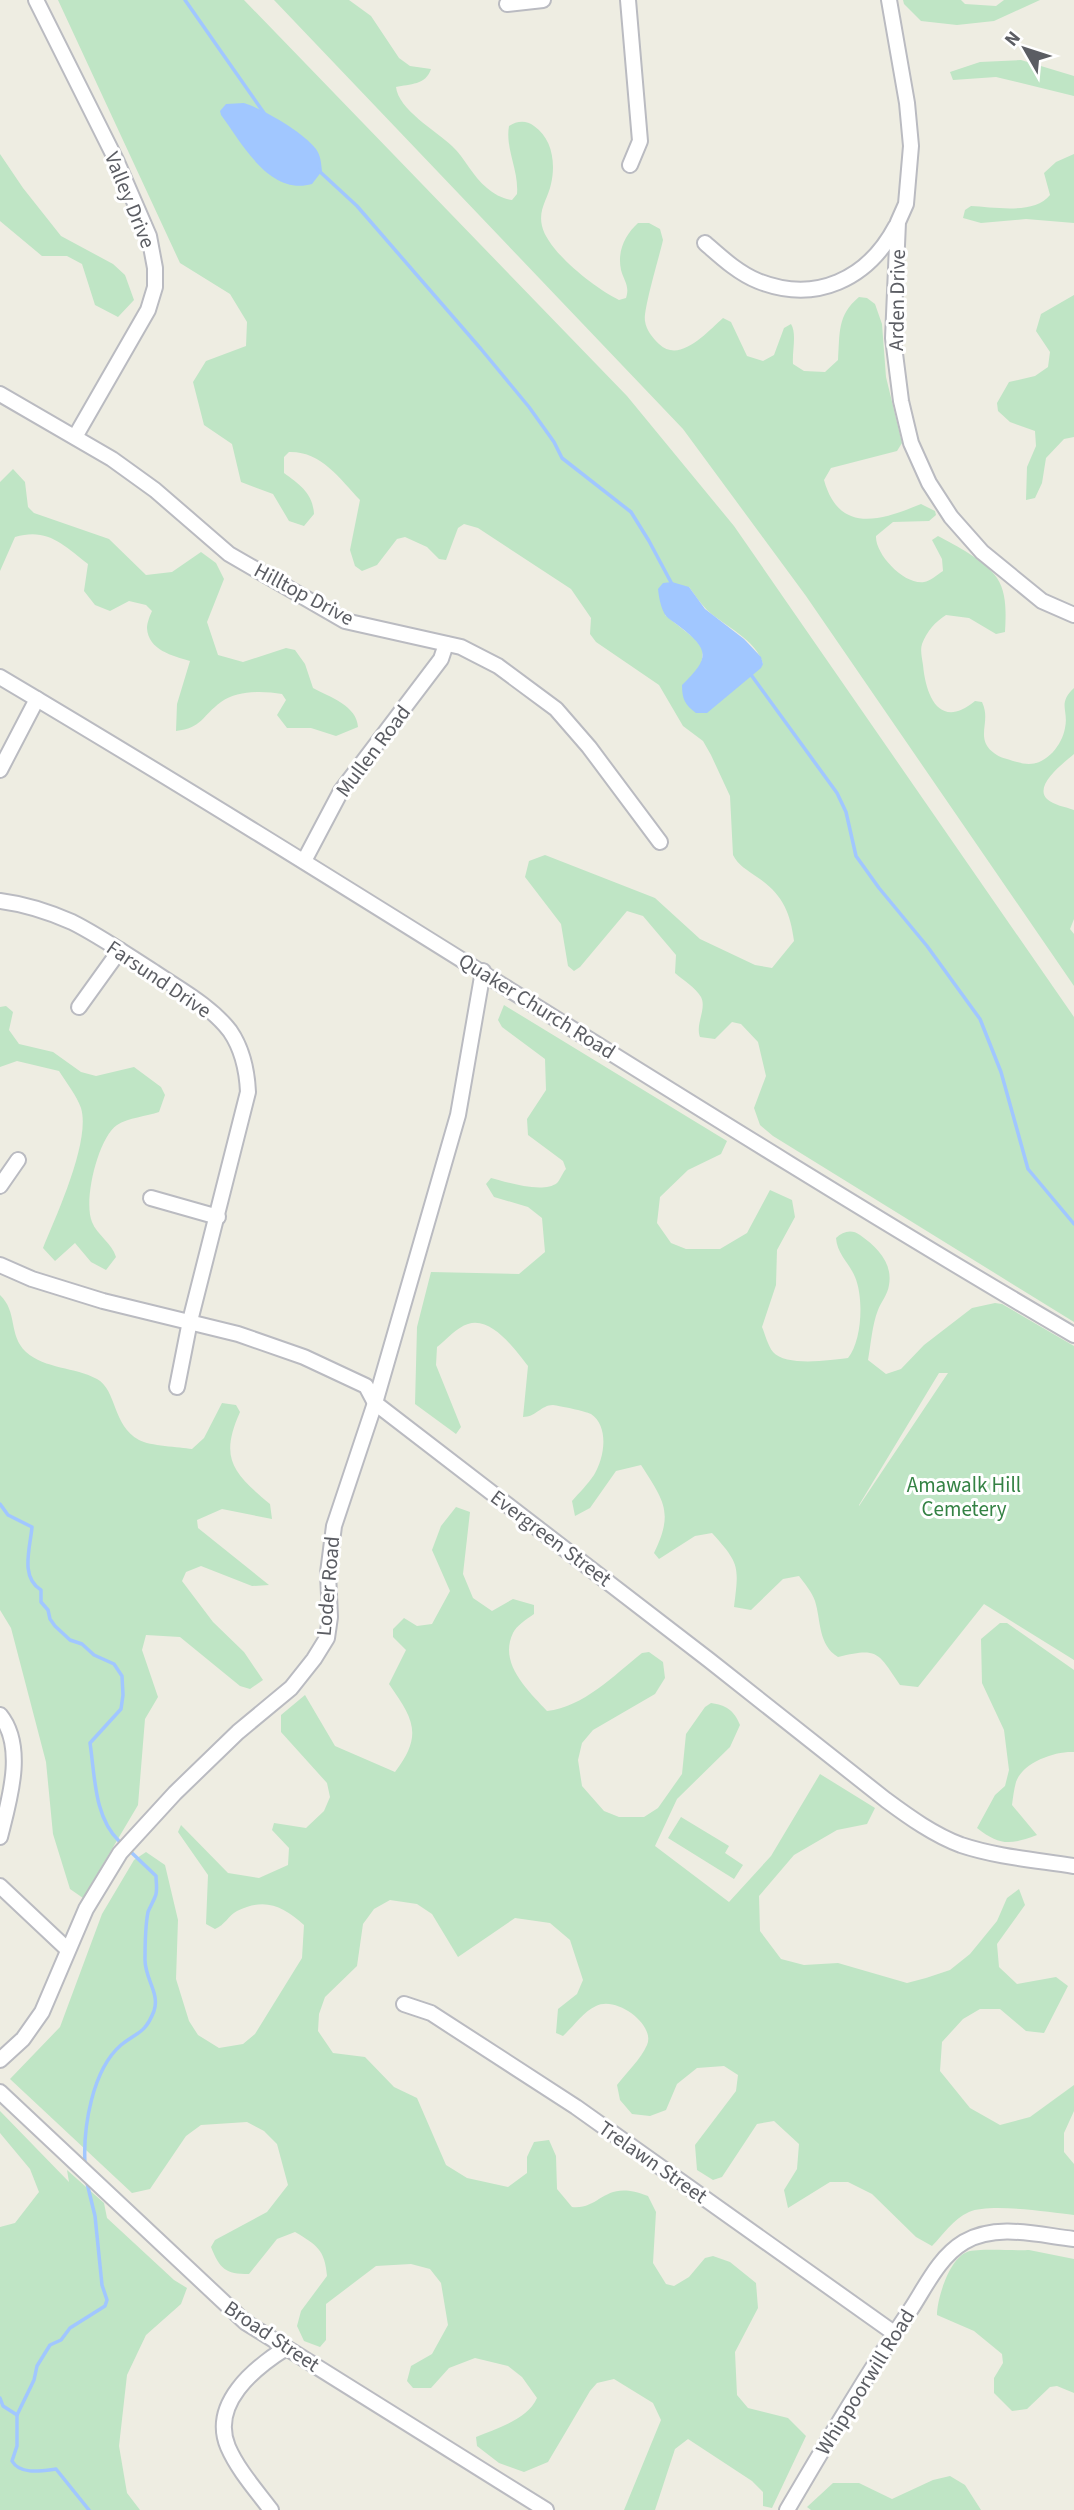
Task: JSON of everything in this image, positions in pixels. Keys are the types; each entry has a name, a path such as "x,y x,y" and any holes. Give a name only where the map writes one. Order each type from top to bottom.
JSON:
{"street":[{"name":"Valley Drive","path":"36,0 117,162 149,236 155,268 155,288 148,310 75,437"},
{"path":"507,4 543,0"},
{"path":"628,0 640,141 631,165"},
{"name":"Arden Drive","path":"889,0 907,103 911,146 906,204 898,222 893,338 901,401 911,443 929,483 951,517 982,552 1042,601 1074,615"},
{"path":"705,243 734,267 759,281 793,289 823,289 868,265 881,251 898,222"},
{"name":"Hilltop Drive","path":"0,394 112,459 155,490 229,554 345,621 461,647 498,666 556,709 589,747 660,842"},
{"name":"Mullen Road","path":"304,861 341,791 434,669 441,659 446,643"},
{"name":"Quaker Church Road","path":"0,677 304,861 632,1067 1074,1335"},
{"path":"0,770 37,699"},
{"name":"Farsund Drive","path":"0,901 20,904 71,922 120,950 215,1016 230,1031 240,1050 247,1071 248,1092 190,1321 177,1387"},
{"path":"79,1007 120,950"},
{"name":"Loder Road","path":"0,2060 23,2039 41,2011 67,1949 103,1878 120,1853 175,1793 238,1732 291,1688 327,1638 330,1617 328,1573 334,1525 375,1403 458,1115 482,971"},
{"path":"0,1186 18,1160"},
{"path":"151,1198 218,1217"},
{"name":"Evergreen Street","path":"0,1265 32,1279 103,1301 238,1334 304,1357 366,1386 375,1403 886,1800 922,1825 959,1844 999,1855 1074,1866"},
{"path":"0,1715 9,1726 13,1742 11,1793 0,1837"},
{"path":"0,1886 67,1949"},
{"name":"Trelawn Street","path":"404,2004 431,2013 565,2099 894,2333"},
{"name":"Broad Street","path":"0,2092 227,2308 245,2322 546,2510"},
{"name":"Whippoorwill Road","path":"788,2510 894,2333 945,2256 964,2242 994,2233 1011,2231 1074,2239"},
{"path":"271,2510 235,2460 227,2444 226,2423 231,2400 237,2390 263,2362 286,2348"}],"green space":[{"path":"58,0 244,0 627,396 734,526 1074,1017 1074,1322 773,1136 760,1125 754,1108 766,1076 758,1042 741,1024 732,1022 715,1039 700,1037 703,1006 701,997 675,973 676,955 643,916 627,911 580,967 574,971 568,966 561,924 525,877 529,861 545,855 655,898 700,939 755,965 772,968 794,941 787,912 779,897 766,883 740,865 733,855 730,796 703,741 683,726 659,685 596,642 590,634 591,618 571,589 478,528 464,524 458,528 446,560 439,559 427,547 405,537 397,539 377,565 362,571 355,566 350,550 360,500 329,467 300,453 289,452 284,457 284,473 304,490 311,500 314,514 304,526 289,521 273,494 241,482 232,444 204,425 193,382 206,361 246,346 247,322 230,294 180,263","holes":["689,587 707,610 754,648 763,664 701,667 703,650 695,639 665,615"]},
{"path":"274,0 349,0 371,16 399,58 410,66 431,69 421,81 396,87 403,103 452,146 482,184 505,199 512,200 517,194 509,126 525,122 540,131 549,144 553,160 551,184 541,214 546,236 574,268 619,300 626,298 627,294 620,256 629,233 638,223 649,223 660,229 663,240 645,321 652,336 667,349 676,350 693,344 723,318 731,322 747,356 763,361 774,355 784,328 791,324 794,338 793,364 804,371 825,372 838,360 841,325 852,304 859,297 867,298 875,304 882,324 886,377 902,443 897,451 831,468 824,480 831,497 840,509 850,516 876,518 921,504 935,511 936,515 929,521 893,522 876,536 885,559 908,579 924,582 943,571 942,559 932,540 938,536 978,560 997,578 1003,590 1005,632 996,634 969,618 946,615 932,627 924,639 921,651 927,688 937,706 944,711 953,712 975,701 982,702 986,744 995,754 1029,764 1048,757 1061,741 1066,722 1066,698 1074,688 1074,754 1052,774 1044,787 1044,793 1053,803 1074,810 1074,919 1070,929 1074,934 1074,986 806,596 683,429"},
{"path":"903,0 961,0 965,4 996,6 1004,0 1040,0 994,21 957,25 921,21"},
{"path":"1021,60 1074,76 1074,96 996,77 953,80 950,72 980,62"},
{"path":"0,154 61,236 113,264 125,275 134,300 118,317 95,305 82,264 67,256 42,256 0,221"},
{"path":"1074,154 1074,223 1026,219 981,223 963,218 965,210 971,206 1024,208 1043,201 1050,195 1044,173 1056,162"},
{"path":"1074,295 1074,437 1064,439 1046,458 1042,483 1035,498 1026,500 1027,467 1036,446 1035,431 1010,422 998,411 997,403 1009,382 1035,376 1048,367 1050,352 1036,331 1041,314"},
{"path":"13,469 25,482 28,507 34,513 109,539 146,575 172,572 201,552 216,563 224,579 207,622 218,655 243,662 286,648 295,650 305,664 313,688 348,708 358,727 336,736 311,728 287,728 277,715 286,700 282,694 259,692 228,698 197,724 176,731 177,704 190,661 162,651 152,642 147,628 152,611 146,605 129,601 110,611 95,605 84,591 88,564 63,544 46,536 37,534 15,537 0,571 0,482"},
{"name":"Amawalk Hill Cemetery","path":"504,1005 727,1141 721,1154 688,1170 660,1197 657,1223 671,1243 686,1249 720,1249 747,1233 770,1190 792,1200 795,1217 777,1250 776,1285 762,1327 771,1349 779,1357 798,1361 820,1361 848,1358 853,1350 859,1330 860,1296 855,1277 839,1249 836,1238 851,1231 872,1245 889,1270 888,1288 876,1316 868,1360 886,1374 901,1369 924,1345 972,1308 995,1303 1002,1304 1074,1346 1074,1660 984,1604 918,1687 900,1685 882,1659 876,1655 862,1653 838,1657 832,1652 821,1632 814,1598 799,1576 783,1579 751,1610 734,1607 737,1574 733,1559 712,1533 695,1536 659,1559 654,1553 664,1527 664,1507 656,1488 641,1465 616,1471 590,1508 575,1516 572,1501 594,1475 600,1461 603,1443 601,1427 591,1414 553,1405 523,1417 528,1366 503,1336 486,1325 468,1324 437,1347 436,1365 461,1427 456,1434 415,1404 417,1327 431,1272 519,1274 545,1252 542,1218 528,1207 494,1197 486,1184 491,1178 524,1186 551,1186 557,1183 566,1169 563,1161 528,1135 527,1119 546,1090 545,1059 502,1027 498,1020","holes":["939,1373 948,1373 859,1506"]},
{"path":"6,1006 13,1012 9,1030 19,1044 53,1052 81,1072 96,1076 134,1067 161,1087 165,1095 159,1112 117,1125 110,1132 98,1156 89,1200 94,1227 116,1257 106,1270 91,1262 75,1243 55,1261 43,1248 77,1158 83,1122 81,1108 59,1071 17,1061 0,1067 0,1007"},
{"path":"0,1295 9,1309 20,1345 26,1352 42,1362 97,1379 108,1391 124,1426 139,1440 192,1449 204,1438 222,1403 236,1405 240,1412 231,1442 233,1464 247,1483 270,1504 272,1519 222,1509 197,1520 198,1528 269,1585 252,1586 201,1566 186,1572 182,1581 213,1622 244,1652 263,1680 250,1689 240,1686 180,1637 146,1635 142,1650 158,1697 145,1719 138,1805 83,1898 70,1889 53,1834 46,1762 11,1628 0,1610"},
{"path":"456,1507 470,1512 463,1574 473,1598 492,1611 513,1599 534,1605 534,1614 513,1633 509,1655 524,1686 547,1711 586,1697 642,1653 649,1652 663,1662 665,1678 655,1694 593,1730 582,1743 578,1760 582,1786 604,1811 619,1817 644,1817 658,1808 682,1774 686,1734 705,1707 711,1703 721,1705 735,1716 740,1725 730,1747 677,1799 655,1846 729,1902 771,1856 820,1774 875,1808 867,1824 837,1830 794,1855 759,1896 760,1931 781,1959 804,1965 838,1963 907,1983 926,1978 950,1970 970,1954 997,1921 1007,1898 1019,1889 1025,1905 997,1944 999,1967 1017,1984 1056,1977 1068,1986 1044,2033 1026,2031 1000,2009 980,2009 963,2019 942,2042 940,2071 970,2108 1000,2125 1030,2117 1074,2085 1074,2111 1064,2133 1064,2152 1074,2164 1074,2215 1020,2209 979,2209 958,2219 932,2246 916,2237 872,2194 848,2182 830,2182 788,2208 784,2190 797,2169 799,2144 774,2121 757,2124 722,2177 713,2180 697,2170 695,2145 736,2091 738,2075 724,2066 697,2068 677,2084 666,2110 650,2116 632,2114 620,2100 617,2085 647,2045 646,2029 623,2008 604,2004 587,2012 563,2036 556,2033 558,2009 577,1994 583,1980 570,1940 550,1923 515,1918 458,1957 432,1914 417,1904 390,1900 374,1909 363,1924 357,1966 325,1997 319,2014 318,2031 333,2053 365,2057 394,2087 417,2098 446,2165 467,2178 508,2187 527,2173 527,2157 534,2142 549,2140 556,2156 557,2189 572,2207 590,2204 612,2192 633,2191 648,2196 656,2212 653,2263 666,2284 674,2286 689,2277 705,2258 713,2256 730,2262 756,2283 758,2308 735,2352 737,2395 748,2408 788,2418 806,2436 772,2508 763,2506 763,2492 752,2481 688,2439 675,2449 655,2510 624,2510 661,2420 653,2403 614,2379 597,2383 590,2391 548,2462 524,2472 499,2463 477,2446 476,2437 519,2418 532,2406 537,2398 522,2377 508,2366 475,2358 449,2368 431,2388 413,2388 407,2381 411,2366 432,2354 448,2325 441,2283 430,2269 411,2264 376,2266 326,2304 326,2340 320,2347 304,2341 297,2326 301,2311 327,2276 319,2249 295,2232 277,2239 249,2274 224,2269 217,2260 211,2247 215,2240 267,2212 288,2185 277,2144 264,2131 247,2122 201,2125 186,2136 150,2189 132,2193 10,2079 60,2027 102,1914 134,1860 146,1852 165,1865 178,1920 176,1979 189,2021 198,2035 219,2048 243,2044 255,2034 302,1958 304,1925 289,1913 265,1904 237,1911 215,1929 206,1924 208,1875 178,1832 181,1825 228,1873 259,1878 288,1865 289,1848 272,1830 274,1823 306,1828 324,1811 330,1797 327,1783 281,1732 281,1715 305,1695 335,1746 395,1772 409,1748 412,1728 404,1708 389,1684 406,1650 393,1637 393,1629 404,1618 417,1626 432,1624 450,1591 432,1550 441,1526"},
{"path":"1000,1623 1007,1623 1074,1670 1074,1752 1058,1753 1040,1759 1020,1775 1015,1785 1012,1805 1037,1835 1012,1842 999,1841 977,1828 995,1795 1005,1786 1009,1770 1004,1730 982,1683 981,1639"},
{"path":"681,1817 729,1846 725,1853 743,1865 734,1879 668,1838"},
{"path":"0,2111 69,2182 67,2170 104,2203 107,2218 174,2280 187,2288 181,2304 146,2335 127,2375 119,2446 127,2493 140,2510 0,2510 0,2227 15,2223 39,2192 30,2169 0,2133"},
{"path":"979,2250 1029,2250 1074,2259 1074,2393 1057,2386 1050,2387 1027,2409 1012,2411 994,2393 994,2378 1003,2363 1002,2354 974,2331 937,2315 945,2280 961,2256"},
{"path":"950,2476 965,2485 981,2510 811,2510 807,2507 833,2483 859,2483 892,2499 933,2480"}],"water":[{"path":"244,103 283,122 316,149 322,171 312,184 297,186 283,182 258,164 220,111 226,104"},
{"path":"672,582 689,587 705,609 744,639 761,657 763,664 707,713 696,713 684,698 682,685 698,668 703,654 689,634 666,616 663,610 658,589 663,583"}],"waterway":[{"path":"185,0 264,113"},
{"path":"317,169 357,206 481,349 529,407 562,458 631,512 673,586"},
{"path":"749,672 837,793 846,812 856,856 980,1019 1001,1072 1028,1169 1074,1224"},
{"path":"0,1504 8,1515 32,1527 28,1570 30,1578 41,1590 41,1602 48,1610 50,1619 70,1640 82,1644 94,1655 114,1664 122,1676 121,1709 90,1743 100,1808 119,1841"},
{"path":"85,2164 88,2117 96,2084 111,2056 140,2032 154,2011 154,1992 146,1967 145,1936 148,1912 157,1890 156,1876 132,1853"},
{"path":"86,2179 95,2216 102,2285 107,2300 105,2306 70,2328 61,2340 50,2345 37,2366 34,2380 17,2415 17,2446 12,2461 25,2470 56,2469 89,2510"},
{"path":"0,2398 3,2406 17,2415"}]}
